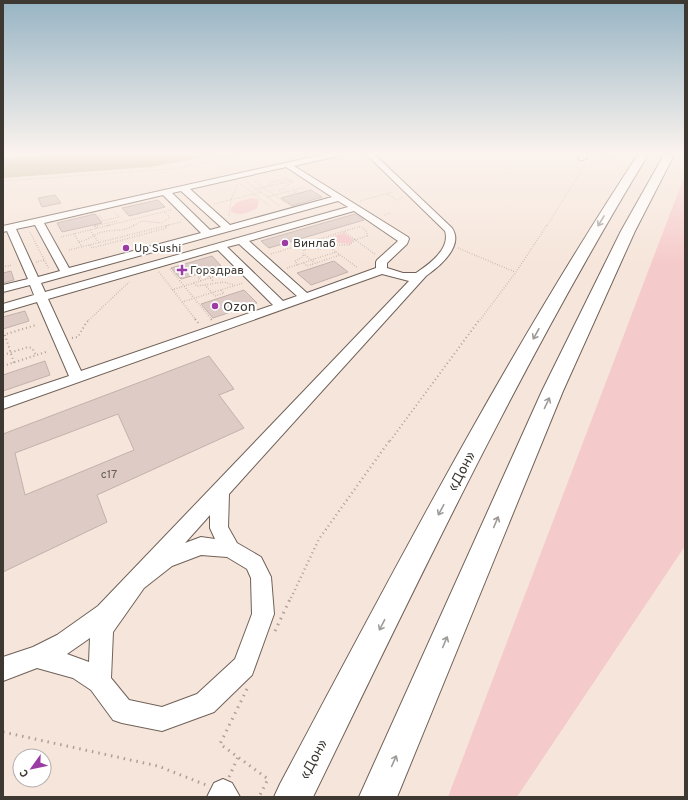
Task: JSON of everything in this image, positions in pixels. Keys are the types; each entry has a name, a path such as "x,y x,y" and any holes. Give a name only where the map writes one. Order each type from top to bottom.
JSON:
{"highway":[{"name":"«Дон»","path":"286,790 496,403 573,269 621,190"},
{"path":"378,797 536,428 622,243 655,190"}],"street":[{"path":"77,378 34,281 7,228 173,190"},
{"path":"187,190 228,228"},
{"path":"327,190 339,198 356,204 404,239 403,242 380,262 382,270"},
{"path":"3,669 37,657 65,643 106,614 450,244 451,234 449,230 408,190"},
{"path":"165,192 208,234"},
{"path":"3,289 339,198"},
{"path":"3,308 241,240 356,204"},
{"path":"38,221 66,272"},
{"path":"241,240 305,297"},
{"path":"220,246 281,306"},
{"path":"3,404 382,270 410,277 417,277 422,274"},
{"path":"220,492 219,528 230,549"},
{"path":"37,657 78,668 99,682 122,711 162,719 205,703 244,667 262,614 261,577 254,563 230,549 201,546 165,559 137,581 102,629 99,682"}],"path":[{"path":"229,216 231,200 234,190"},
{"path":"248,190 272,208"},
{"path":"267,190 291,207"},
{"path":"267,196 292,190"},
{"path":"286,192 290,194 297,192 294,190"},
{"path":"272,638 319,539 426,391 516,272 570,190"},
{"path":"209,205 261,192 279,206"},
{"path":"356,204 393,192"},
{"path":"387,194 397,200"},
{"path":"97,213 103,221 119,217 112,209"},
{"path":"61,237 168,211"},
{"path":"79,242 101,232 131,228 139,222 164,222 170,217 164,212"},
{"path":"381,216 391,213"},
{"path":"111,214 119,223"},
{"path":"129,220 134,226"},
{"path":"97,228 95,226 117,221"},
{"path":"150,222 157,231"},
{"path":"69,250 179,222"},
{"path":"158,223 161,227"},
{"path":"274,253 365,225"},
{"path":"107,226 112,230"},
{"path":"90,245 92,248 167,228 165,226"},
{"path":"300,245 306,249 314,248 321,250 327,246 336,244 349,245 355,240 368,236 367,232 361,226"},
{"path":"29,229 52,276"},
{"path":"90,230 100,245"},
{"path":"124,230 130,238"},
{"path":"344,232 379,258"},
{"path":"74,234 82,247"},
{"path":"319,239 360,270"},
{"path":"450,244 516,272"},
{"path":"298,265 294,261 303,257 306,249"},
{"path":"287,268 336,252"},
{"path":"304,254 315,263"},
{"path":"304,263 308,266 340,255"},
{"path":"3,268 12,265"},
{"path":"168,266 213,321"},
{"path":"61,342 78,336 86,323 145,267"},
{"path":"157,270 201,326"},
{"path":"172,290 232,271"},
{"path":"201,281 198,277 207,274 214,282"},
{"path":"194,283 197,286 205,286 214,282 228,282 234,285"},
{"path":"182,302 243,283"},
{"path":"205,286 214,296 224,293 221,290"},
{"path":"14,362 4,335 36,326"},
{"path":"3,355 28,347 32,348 36,355"},
{"path":"3,366 46,352"},
{"path":"248,687 220,744 286,790"},
{"path":"3,732 158,766 223,795 238,756"},
{"path":"259,797 286,790"}],"shaded area":[{"path":"679,190 684,190 685,546 517,797 448,797"},
{"path":"251,198 258,199 259,202 257,208 244,214 237,214 231,211 231,208 237,202"},
{"path":"344,233 354,240 350,244 339,243 331,237"}],"building":[{"path":"310,190 322,197 292,206 281,198"},
{"path":"55,195 61,203 42,207 38,198"},
{"path":"158,200 165,207 129,216 122,208"},
{"path":"95,214 102,223 62,232 57,223"},
{"path":"355,214 364,220 269,248 261,241"},
{"path":"212,256 222,267 181,279 171,268"},
{"path":"334,261 348,272 311,285 297,273"},
{"path":"11,271 14,280 3,283 3,273"},
{"path":"244,290 257,303 213,318 201,304"},
{"path":"25,311 29,321 3,329 3,317"},
{"path":"209,356 234,389 219,395 244,428 97,495 107,522 3,572 3,434","holes":["118,414 134,450 25,495 15,453"]},
{"path":"45,361 50,375 3,391 3,375"}],"place":[{"name":"Винлаб","path":"285,243"},
{"name":"Up Sushi","path":"126,248"},
{"name":"Горздрав","path":"182,270"},
{"name":"Ozon","path":"215,306"}]}
